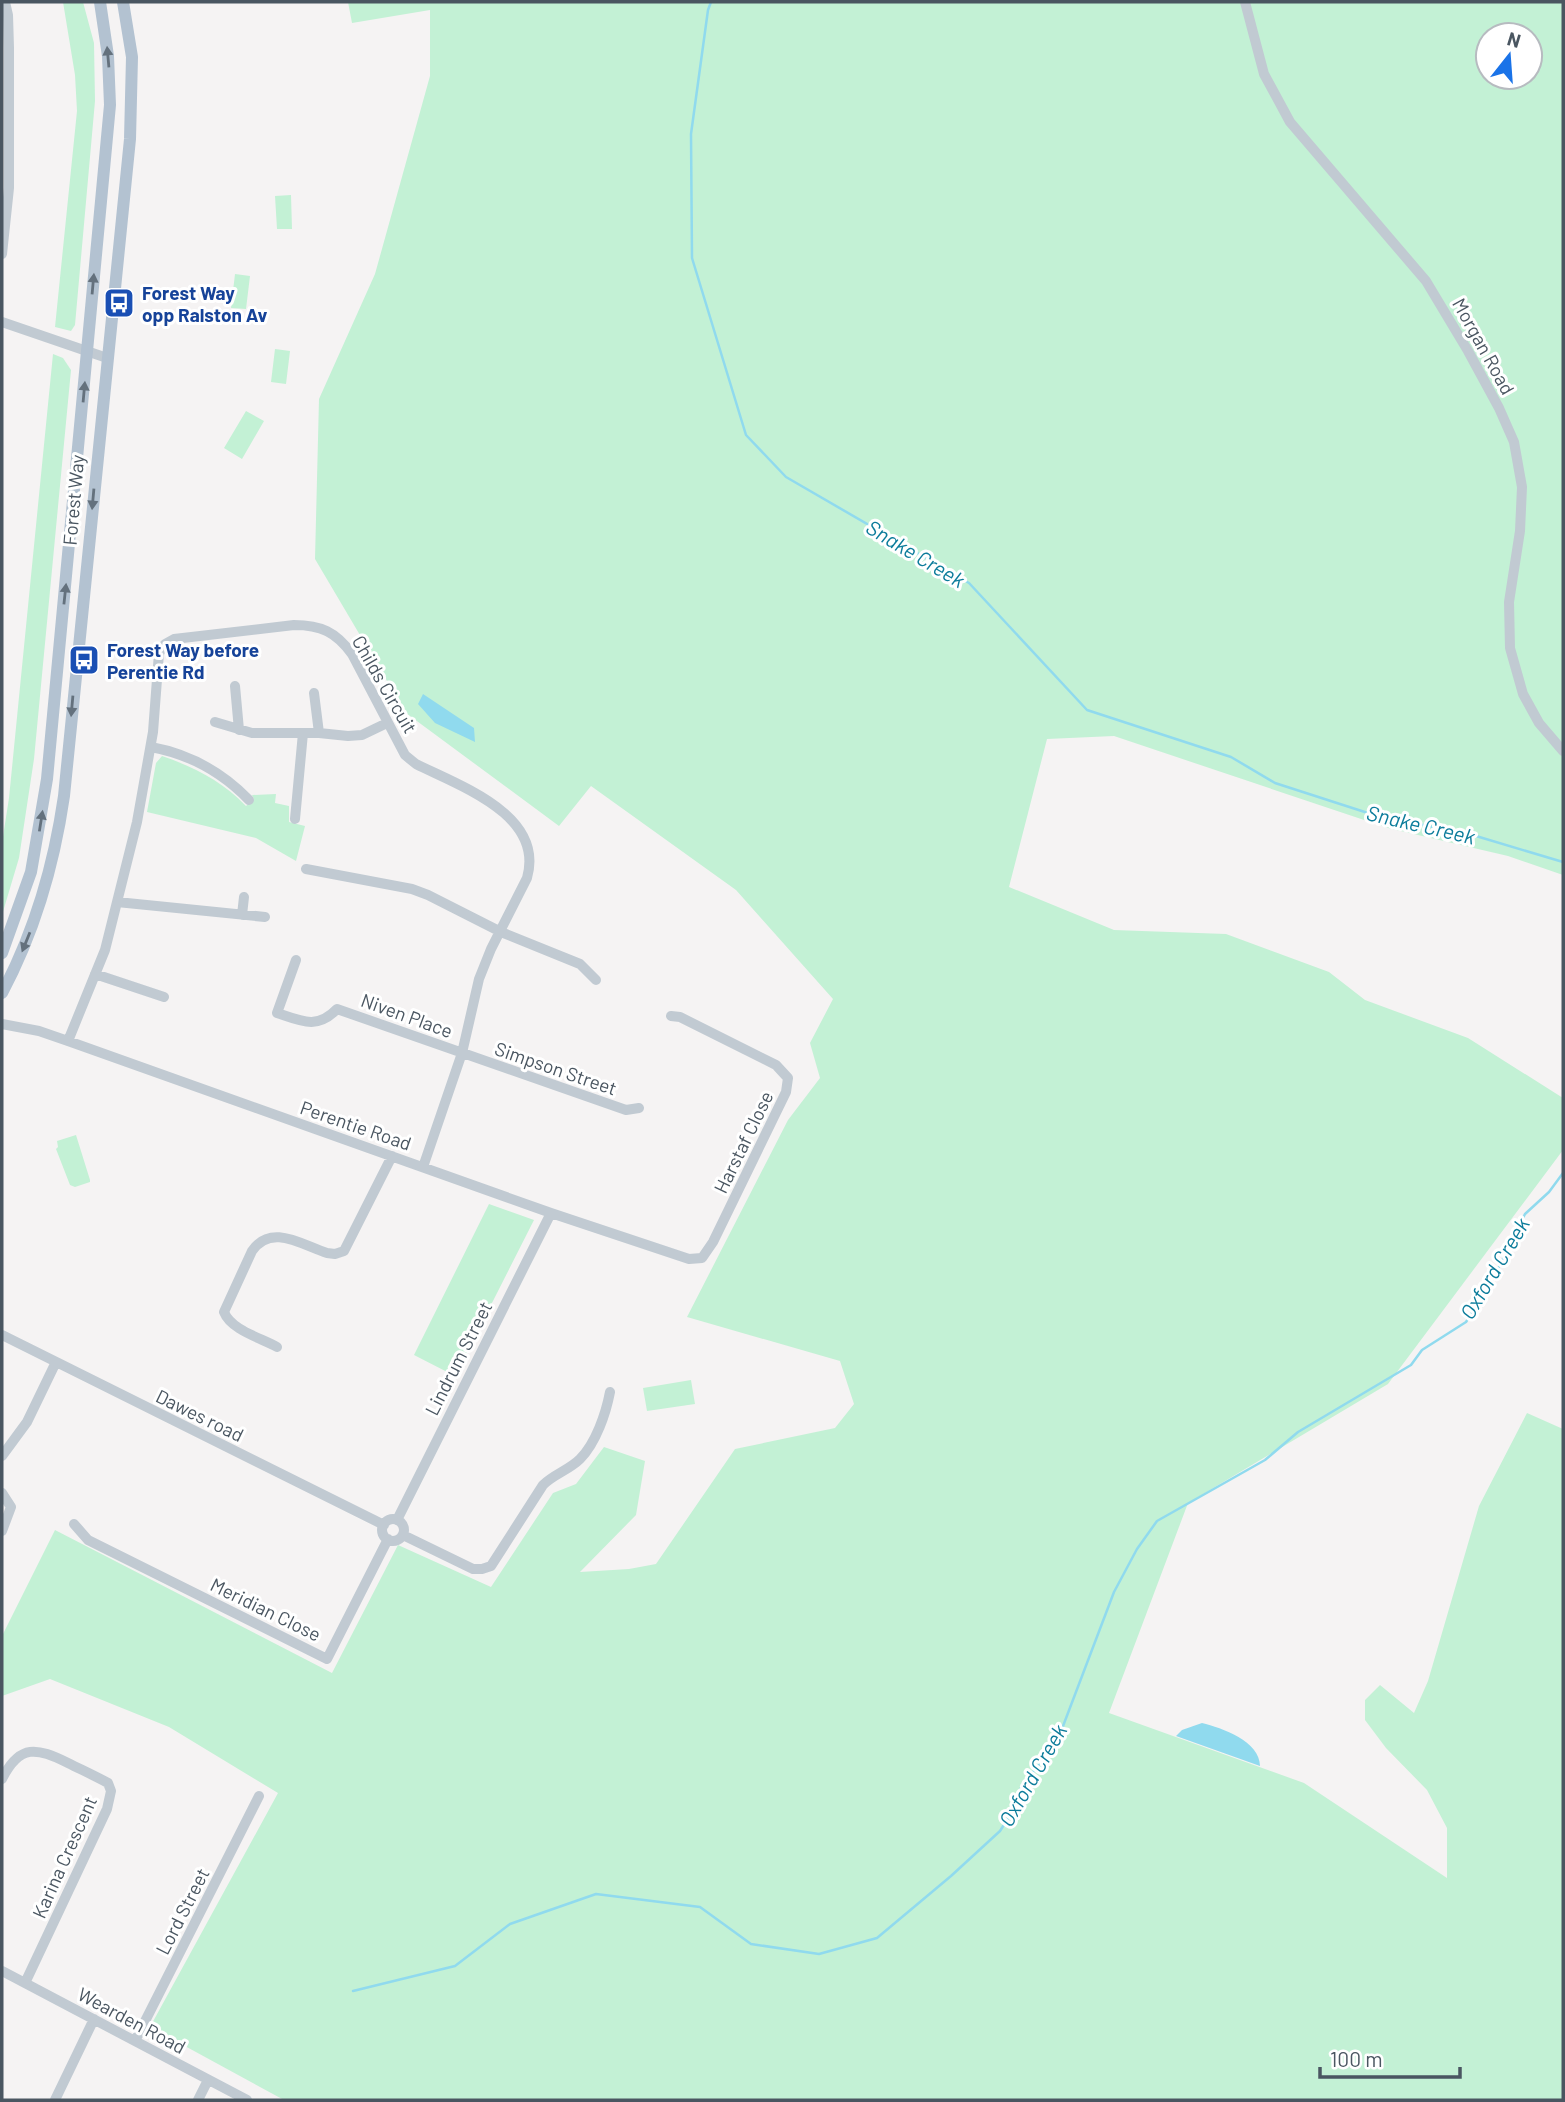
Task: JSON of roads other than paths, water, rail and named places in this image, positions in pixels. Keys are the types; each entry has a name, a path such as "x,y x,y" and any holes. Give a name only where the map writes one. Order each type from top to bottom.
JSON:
{"main road":[{"name":"Forest Way","path":"2,953 31,873 43,804 110,106 108,55 100,2"},
{"name":"Forest Way","path":"2,993 22,953 40,905 61,817 132,103 132,57 123,2"}],"street":[{"path":"2,254 9,188 9,48 5,2"},
{"name":"Morgan Road","path":"1245,2 1264,74 1285,114 1426,281 1468,351 1509,431 1520,466 1522,487 1520,531 1509,602 1510,648 1522,694 1539,723 1563,751"},
{"path":"2,322 107,358"},
{"name":"Childs Circuit","path":"68,1041 105,950 138,819 151,747 156,661 159,653 165,644 174,639 294,625 312,625 326,629 343,642 352,654 405,755 416,764 502,808 529,850 531,866 479,979 462,1053 423,1167"},
{"path":"235,686 239,730"},
{"path":"314,693 319,733"},
{"path":"215,722 252,733 319,733 348,737 362,735 387,723"},
{"path":"295,819 303,733"},
{"path":"151,747 181,754 221,775 249,800"},
{"path":"306,869 412,889 428,895 500,932 580,964 596,980"},
{"path":"242,915 244,897"},
{"path":"117,902 265,918"},
{"name":"Niven Place","path":"296,960 277,1013 308,1023 328,1018 337,1009 462,1053"},
{"path":"96,974 164,997"},
{"name":"Harstaf Close","path":"671,1016 680,1017 776,1065 788,1078 786,1092 724,1222 706,1255 697,1260"},
{"name":"Perentie Road","path":"2,1024 39,1031 551,1213 697,1260"},
{"name":"Simpson Street","path":"462,1053 626,1110 639,1108"},
{"path":"277,1347 233,1325 226,1319 224,1312 252,1251 258,1242 268,1236 277,1236 327,1253 344,1251 392,1156"},
{"name":"Lindrum Street","path":"397,1520 551,1213"},
{"name":"Dawes road","path":"2,1335 384,1525"},
{"path":"2,1456 27,1422 56,1362"},
{"path":"403,1535 473,1569 491,1566 543,1485 552,1475 580,1459 588,1448 607,1410 610,1392"},
{"path":"2,1493 11,1507 2,1531"},
{"path":"390,1520 397,1520 402,1525 403,1535 397,1540 388,1539 382,1532 384,1525 390,1520"},
{"name":"Meridian Close","path":"74,1524 88,1540 327,1659 388,1539"},
{"name":"Karina Crescent","path":"2,1779 9,1765 19,1755 30,1751 47,1753 108,1783 111,1791 107,1809 25,1983"},
{"name":"Lord Street","path":"135,2041 259,1796"},
{"name":"Wearden Road","path":"2,1970 247,2100"},
{"path":"55,2100 94,2020"},
{"path":"198,2100 208,2080"}],"water":[{"path":"423,694 474,728 475,742 435,723 418,704"},
{"path":"1202,1723 1229,1732 1247,1743 1254,1749 1260,1766 1176,1736 1182,1730"}],"waterway":[{"name":"Snake Creek","path":"711,2 691,134 692,258 746,435 786,477 969,583 1087,710 1231,757 1275,783 1371,814 1476,836 1563,862"},
{"name":"Oxford Creek","path":"353,1991 455,1966 510,1924 596,1894 700,1907 751,1944 819,1954 877,1938 1000,1831 1012,1812 1022,1785 1060,1734 1114,1592 1137,1549 1157,1521 1265,1460 1298,1432 1411,1365 1422,1350 1466,1322 1490,1285 1525,1214 1549,1192 1563,1173"}],"place":[{"name":"Forest Way opp Ralston Av","path":"119,303"},
{"name":"Forest Way before Perentie Rd","path":"84,660"}]}
